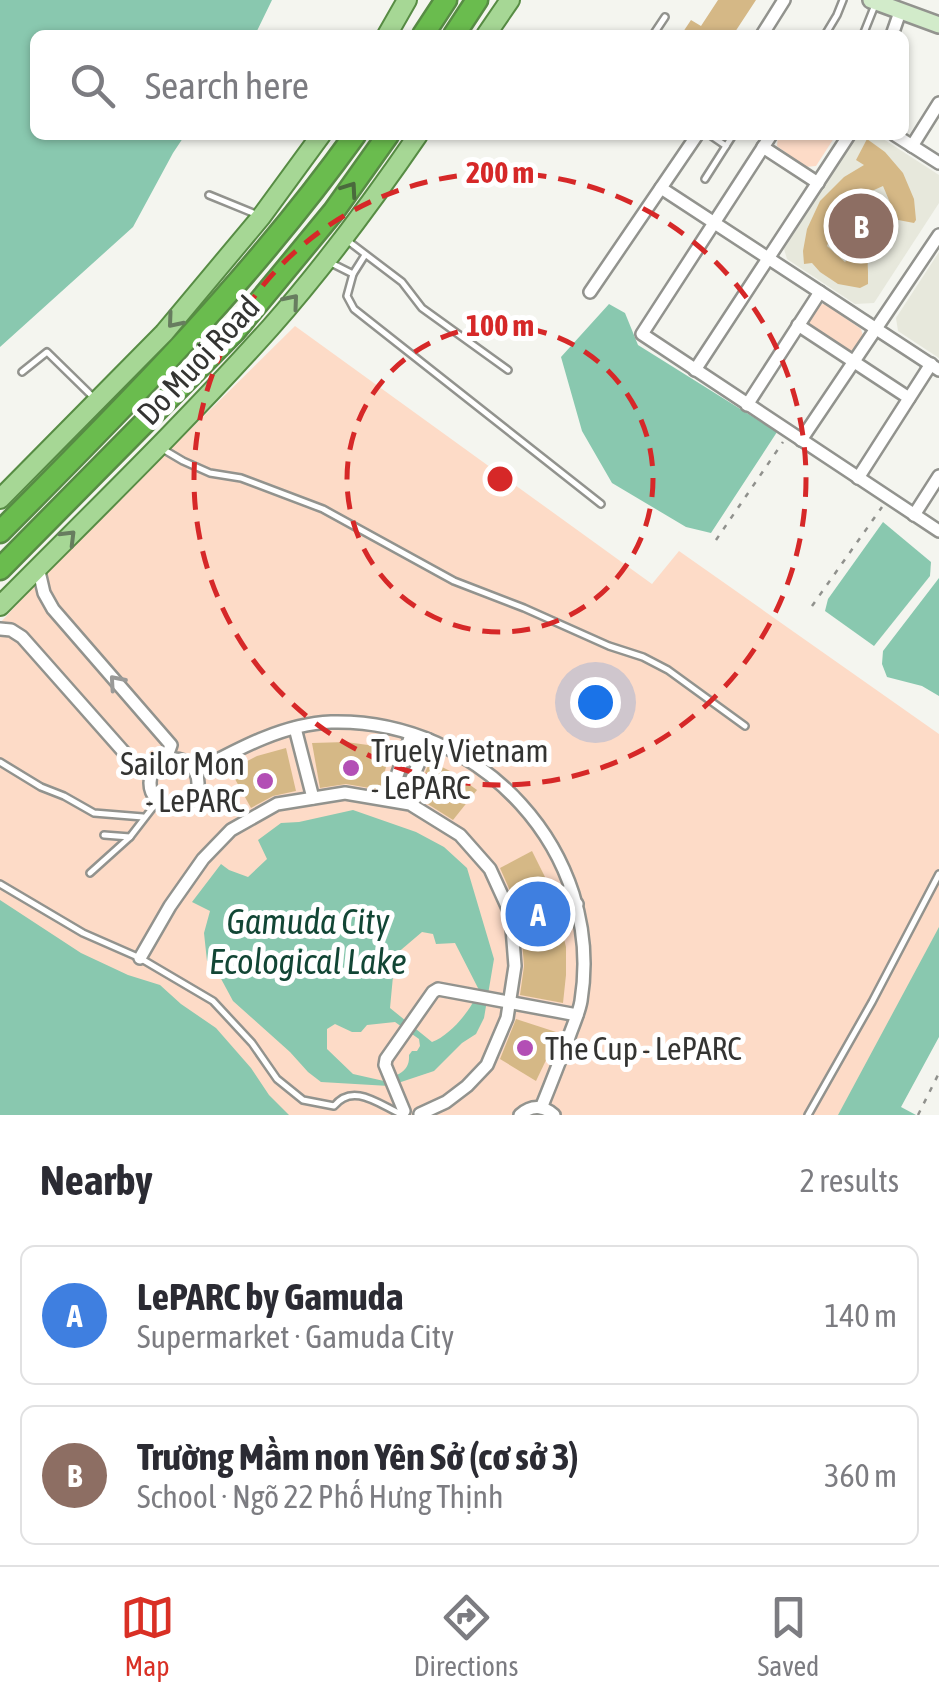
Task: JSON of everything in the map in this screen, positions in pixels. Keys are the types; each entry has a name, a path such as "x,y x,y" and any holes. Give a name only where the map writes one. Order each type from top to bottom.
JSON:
{"highway":[{"path":"427,30 446,0"},
{"path":"457,30 477,0"},
{"path":"0,532 213,313 351,140"},
{"path":"0,569 235,332 334,211 384,140"}],"main road":[{"path":"389,30 407,0"},
{"path":"489,30 510,0"},
{"name":"Do Muoi Road","path":"0,498 164,333 318,140"},
{"name":"Do Muoi Road","path":"0,606 270,328 344,238 414,140"}],"street":[{"path":"765,30 784,0"},
{"path":"873,1 939,25"},
{"path":"894,30 900,12"},
{"path":"912,146 939,103"},
{"path":"590,292 694,140"},
{"path":"766,140 642,334 939,530"},
{"path":"768,140 818,183"},
{"path":"694,370 846,140"},
{"path":"903,140 939,163"},
{"path":"661,188 935,367 909,398 858,478"},
{"path":"801,440 939,236"},
{"path":"747,405 820,292"},
{"path":"798,325 909,398"},
{"path":"914,515 939,476"},
{"path":"38,567 53,610 170,745 166,759 153,770 149,786 157,802 173,808 190,803 199,788 196,771 184,759 166,759"},
{"path":"0,629 22,637 137,767 153,770"},
{"path":"196,771 282,730 331,722 387,727 428,740 481,767 518,799 556,852 582,926 581,1004 541,1108"},
{"path":"298,728 315,798"},
{"path":"395,800 411,735"},
{"path":"395,800 428,740"},
{"path":"140,958 181,890 231,830 277,804 345,792 395,800 460,836 490,869 511,916 515,966 509,1002 507,1018 487,1065 446,1102 420,1114 414,1110 402,1113 386,1060 438,989 474,994 509,1002 577,1015"},
{"path":"511,916 572,890"},
{"path":"511,916 577,904"},
{"path":"520,1115 530,1108 541,1108 554,1115"}],"lane":[{"path":"828,30 842,0"},
{"path":"864,30 873,1"},
{"path":"656,30 665,17"},
{"path":"717,140 726,146"},
{"path":"704,178 730,140"},
{"path":"210,195 261,216"},
{"path":"344,238 402,282 422,308 508,370"},
{"path":"366,256 354,274 347,296 354,310 601,504"},
{"path":"326,260 354,274"},
{"path":"22,372 47,352 97,401"},
{"path":"158,446 210,473 241,478 323,509 454,581 642,656 746,726"},
{"path":"0,762 94,813 144,817"},
{"path":"90,873 130,837 157,802"},
{"path":"104,835 130,837"},
{"path":"808,1115 939,874"},
{"path":"0,884 214,1001 252,1043 277,1079 303,1100 334,1106 340,1098 352,1094 402,1113"}],"path":[{"path":"716,540 790,433"},
{"path":"812,606 888,497"},
{"path":"918,1115 939,1073"}],"shaded area":[{"path":"778,140 833,140 816,166 805,167 777,146"},
{"path":"854,140 885,140 939,175 939,203 874,303 855,304 787,259 784,249"},
{"path":"939,252 939,358 898,331 896,318"},
{"path":"825,304 861,329 863,336 855,350 846,351 810,328 807,318 815,305"},
{"path":"295,326 652,584 679,551 939,734 939,928 840,1115 0,1115 0,623 51,567"}],"water":[{"path":"0,0 272,0 257,30 30,30 30,140 182,140 133,227 0,347"},
{"path":"609,304 625,313 638,345 777,432 711,533 686,527 612,483 582,431 561,357"},
{"path":"883,522 931,562 930,576 874,646 825,611 828,599"},
{"path":"939,578 939,696 922,686 887,677 882,664 883,651"},
{"name":"Gamuda City Ecological Lake","path":"353,810 416,832 444,847 467,868 494,959 484,1018 476,1034 434,1071 389,1086 321,1082 233,1001 219,975 221,965 207,961 204,933 210,911 192,902 221,864 248,877 267,859 258,840 281,823","holes":["422,932 433,934 436,944 455,943 479,990 460,1021 432,1042 390,1008 395,955","395,1022 419,1039 420,1046 409,1055 405,1069 384,1081 353,1074 327,1049 327,1029 335,1024 361,1032 367,1025"]},
{"path":"0,900 81,953 160,985 216,1028 289,1115 0,1115"},
{"path":"939,927 939,1037 901,1107 916,1115 838,1115"}],"building":[{"path":"718,0 756,0 736,30 684,30 691,20 701,26"},
{"path":"866,140 885,152 903,173 914,199 916,220 914,223 893,219 883,186 856,198 842,211 861,228 843,224 833,227 827,246 845,262 855,251 860,230 867,247 868,284 860,288 838,284 812,263 804,264 803,251 807,229 820,201 844,177 864,165 856,160"},
{"name":"Truely Vietnam - LePARC","path":"346,742 390,748 381,790 346,784 320,788 312,743"},
{"name":"Sailor Mon - LePARC","path":"286,748 296,791 273,796 251,808 230,770 257,756"},
{"path":"430,761 477,790 453,820 415,796"},
{"path":"532,851 550,887 514,900 500,868"},
{"path":"559,918 566,947 563,1003 520,995 524,966 521,928"},
{"name":"The Cup - LePARC","path":"516,1019 556,1032 536,1081 500,1059"}],"place":[{"name":"Trường Mầm non Yên Sở (cơ sở 3)","path":"861,226"},
{"name":"Truely Vietnam - LePARC","path":"351,768"},
{"name":"Sailor Mon - LePARC","path":"265,781"},
{"name":"LePARC by Gamuda","path":"538,914"},
{"name":"The Cup - LePARC","path":"525,1048"}]}
